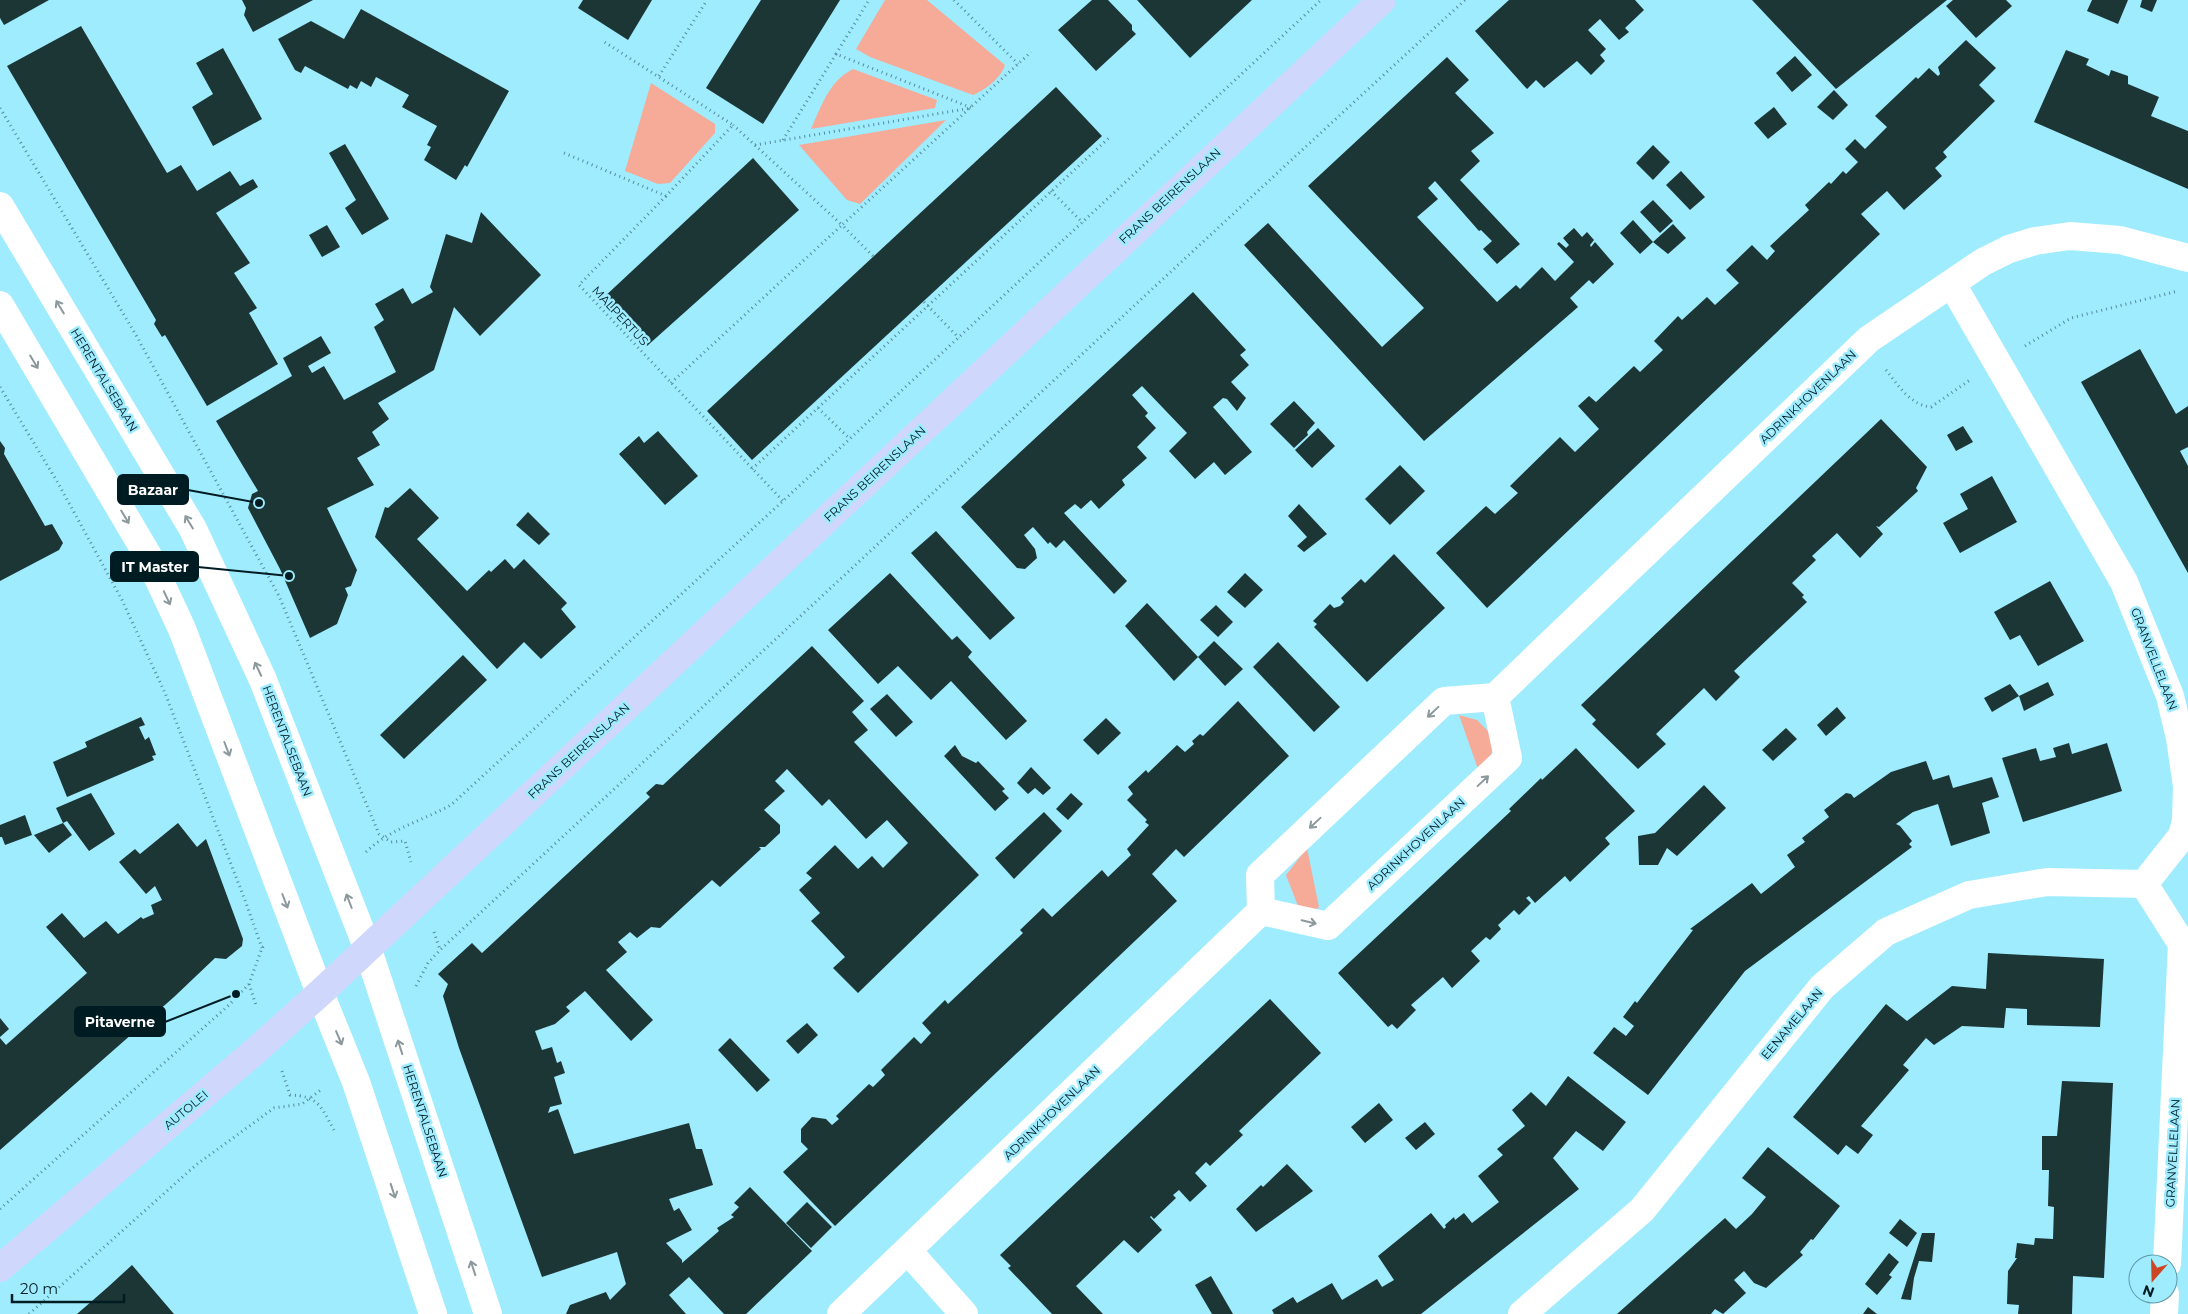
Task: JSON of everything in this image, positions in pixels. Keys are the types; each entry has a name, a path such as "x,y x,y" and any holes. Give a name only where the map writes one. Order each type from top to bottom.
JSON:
{"main road":[{"name":"FRANS BEIRENSLAAN","path":"367,947 440,881 1169,196 1382,0"},
{"name":"AUTOLEI","path":"0,1268 253,1053 320,993 367,947"}],"street":[{"name":"HERENTALSEBAAN","path":"0,206 193,528 263,680 367,947 488,1314"},
{"name":"ADRINKHOVENLAAN","path":"841,1314 1261,911 1328,926 1508,758 1495,697 1869,339 1983,262 2009,249 2035,240 2070,236 2120,240 2188,258"},
{"name":"GRANVELLELAAN","path":"1952,284 2124,582 2170,696 2180,738 2187,786 2186,821 2182,836 2144,884 2182,944 2167,1254"},
{"path":"0,305 147,554 182,629 320,993 356,1082 433,1314"},
{"path":"1261,911 1260,875 1444,701 1495,697"},
{"name":"EENAMELAAN","path":"1522,1314 1642,1210 1822,987 1886,932 1969,895 2047,882 2144,884"},
{"path":"908,1251 964,1314"}],"path":[{"path":"659,76 707,0"},
{"path":"784,140 869,0"},
{"path":"954,0 1018,64"},
{"path":"378,842 382,838 451,805 783,501 1321,0"},
{"path":"415,990 428,963 440,950 770,646 1150,289 1465,0"},
{"path":"603,41 733,125 873,256"},
{"path":"671,383 1031,52"},
{"path":"836,54 972,108"},
{"path":"0,108 136,334 279,596 379,834 390,842 405,841"},
{"path":"755,145 972,108"},
{"name":"MALPERTUS","path":"733,125 579,285 783,501"},
{"path":"752,469 1111,136"},
{"path":"564,153 666,196"},
{"path":"1051,191 1083,223"},
{"path":"1869,339 1892,364 1886,370 1912,401 1931,407 1977,376 1968,360 1988,346 2011,334 2020,349 2071,318 2179,291"},
{"path":"924,302 959,338"},
{"path":"0,387 58,483 122,600 138,634 165,693 262,948 249,984 229,1005 0,1209"},
{"path":"818,408 850,439"},
{"path":"29,1314 196,1166 274,1108 302,1104 314,1096"}],"shaded area":[{"path":"885,0 927,0 1005,65 1003,70 992,83 973,95 870,57 856,49"},
{"path":"853,69 937,100 935,108 811,129 827,94 838,80"},
{"path":"651,83 715,124 715,133 670,183 658,184 625,171"},
{"path":"946,120 860,204 847,200 799,145"},
{"path":"1459,715 1477,720 1494,737 1491,758 1478,769"},
{"path":"1307,848 1319,907 1312,912 1298,906 1286,875"}],"building":[{"path":"0,0 49,0 4,25 0,18"},
{"path":"242,0 313,0 253,32 244,15 246,8"},
{"path":"583,0 652,0 628,40 578,8"},
{"path":"761,0 840,0 763,124 706,88"},
{"path":"1092,0 1108,0 1132,25 1132,30 1136,34 1096,71 1058,30"},
{"path":"1137,0 1252,0 1190,58"},
{"path":"1509,0 1635,0 1644,10 1625,28 1629,32 1619,40 1600,19 1588,30 1606,49 1600,55 1605,61 1591,75 1577,61 1544,88 1536,80 1527,89 1475,31"},
{"path":"1752,0 1947,0 1836,89"},
{"path":"1953,0 2006,0 2012,6 1976,38 1946,6"},
{"path":"2092,0 2128,0 2118,24 2087,11"},
{"path":"2142,0 2157,0 2152,12 2140,7"},
{"path":"361,9 509,91 467,167 465,165 456,180 424,160 431,147 427,145 437,126 402,107 409,95 376,77 371,87 361,81 357,89 350,85 348,89 305,66 301,73 295,70 278,39 311,21 344,39"},
{"path":"81,26 167,173 181,165 197,191 230,171 240,186 253,179 258,187 216,213 250,263 234,273 257,308 249,313 278,364 207,406 165,335 162,337 154,324 156,320 7,66"},
{"path":"1966,40 1996,68 1979,85 1995,101 1943,152 1947,157 1935,168 1942,176 1904,210 1887,191 1861,214 1880,234 1487,608 1436,553 1486,506 1495,514 1518,493 1510,486 1560,437 1575,452 1599,429 1578,406 1589,396 1596,402 1634,366 1640,372 1663,350 1654,341 1678,316 1682,320 1707,297 1715,305 1739,283 1726,270 1752,245 1767,260 1775,251 1770,246 1809,210 1805,205 1829,182 1831,184 1843,171 1846,174 1858,162 1845,149 1855,139 1865,149 1887,127 1875,116 1916,77 1918,79 1929,68 1938,76 1940,74 1938,67"},
{"path":"223,48 262,119 213,146 192,107 213,94 196,63"},
{"path":"2066,50 2089,59 2086,65 2109,76 2111,70 2128,76 2128,84 2159,97 2151,116 2188,131 2188,189 2034,122"},
{"path":"1795,56 1812,75 1792,92 1776,73"},
{"path":"1447,57 1469,80 1455,93 1494,133 1471,151 1480,161 1460,180 1520,244 1497,264 1483,249 1492,241 1481,230 1479,231 1435,181 1428,188 1438,199 1417,217 1497,302 1516,285 1520,289 1542,267 1555,281 1574,262 1557,244 1559,242 1566,248 1569,245 1563,238 1574,228 1582,237 1587,232 1594,240 1590,245 1591,247 1595,242 1614,264 1593,284 1589,280 1570,298 1578,307 1424,441 1244,245 1268,223 1382,347 1424,308 1308,186"},
{"path":"1056,87 1102,136 752,460 707,411"},
{"path":"1834,90 1848,105 1833,120 1817,107"},
{"path":"1774,107 1787,124 1768,139 1754,123"},
{"path":"345,144 389,219 362,235 345,208 356,200 329,153"},
{"path":"1653,145 1670,162 1653,180 1636,163"},
{"path":"753,158 799,210 647,346 602,299"},
{"path":"1681,171 1705,197 1690,210 1666,185"},
{"path":"1653,200 1673,221 1660,233 1640,212"},
{"path":"481,212 541,275 480,336 454,307 434,370 378,403 389,419 372,432 380,445 357,458 374,485 327,508 357,570 351,586 345,588 348,595 337,624 310,638 280,569 248,508 252,494 258,491 216,421 292,376 283,358 321,336 331,353 308,366 312,373 324,366 344,400 396,372 374,327 384,320 375,304 403,288 412,304 433,292 430,287 446,234 472,243"},
{"path":"1633,220 1653,242 1640,254 1620,233"},
{"path":"1673,224 1686,238 1668,254 1653,242"},
{"path":"327,225 340,247 322,257 309,235"},
{"path":"1193,292 1246,350 1240,355 1249,365 1231,382 1246,398 1237,411 1227,399 1223,398 1213,407 1252,452 1225,475 1214,462 1195,479 1169,451 1187,433 1142,386 1132,395 1148,413 1145,416 1156,428 1137,447 1147,458 1122,480 1125,485 1099,509 1091,500 1081,509 1075,504 1064,513 1127,581 1114,594 1064,540 1056,548 1050,542 1048,544 1033,527 1024,535 1035,549 1037,558 1025,569 1017,568 961,507"},
{"path":"2140,349 2176,414 2188,406 2188,447 2180,451 2188,466 2188,573 2081,382"},
{"path":"1294,401 1315,423 1307,432 1308,435 1294,448 1270,424"},
{"path":"1881,419 1927,467 1916,488 1918,491 1879,527 1876,526 1883,534 1860,558 1837,533 1812,556 1816,560 1792,583 1804,595 1802,597 1807,602 1734,671 1740,677 1716,701 1704,688 1656,734 1666,744 1638,769 1592,724 1596,720 1581,705"},
{"path":"1963,426 1973,442 1956,451 1947,435"},
{"path":"1318,428 1335,446 1312,468 1295,450"},
{"path":"658,431 698,476 665,505 619,454 639,436 644,443"},
{"path":"0,441 5,448 4,454 45,526 52,524 63,543 59,550 0,581"},
{"path":"1400,465 1425,491 1390,525 1365,499"},
{"path":"1992,476 2017,522 1960,553 1943,523 1968,509 1960,494"},
{"path":"410,488 439,518 417,539 467,591 489,570 491,572 505,559 514,569 524,559 567,603 561,609 576,627 541,659 524,642 497,669 375,537 385,507 388,508"},
{"path":"1299,504 1327,534 1304,552 1297,546 1307,537 1288,516"},
{"path":"528,512 550,534 539,545 516,525"},
{"path":"936,531 1015,618 990,640 911,553"},
{"path":"1394,554 1445,608 1367,682 1314,627 1317,624 1313,621 1330,604 1334,608 1340,606 1344,602 1341,598 1361,579 1365,583"},
{"path":"890,573 952,640 957,636 972,652 968,657 1027,721 1006,740 951,681 931,700 898,666 878,684 828,630"},
{"path":"1245,573 1263,590 1245,608 1227,592"},
{"path":"2050,581 2084,641 2038,666 2020,635 2010,640 1994,612"},
{"path":"1147,603 1198,657 1174,681 1125,626"},
{"path":"1216,605 1233,622 1218,637 1200,620"},
{"path":"1214,641 1243,669 1225,686 1198,657"},
{"path":"1278,642 1340,707 1314,732 1253,667"},
{"path":"812,646 864,701 852,712 868,730 854,742 979,875 858,993 833,968 845,957 811,921 820,913 799,890 812,878 806,873 835,845 858,869 872,856 883,868 908,843 887,820 866,839 829,799 822,806 787,769 775,781 785,791 764,810 780,825 780,833 765,847 759,847 761,849 720,887 712,880 660,928 651,927 637,938 630,932 618,942 627,952 606,970 653,1020 631,1041 585,991 566,1007 570,1011 555,1024 535,1031 542,1050 552,1047 557,1063 561,1061 565,1073 554,1077 562,1104 550,1107 548,1113 558,1109 574,1154 689,1123 696,1149 702,1149 713,1185 669,1199 674,1211 679,1208 692,1230 666,1243 682,1260 682,1263 719,1231 717,1228 734,1217 731,1215 739,1207 734,1203 750,1187 812,1251 746,1314 724,1314 689,1277 669,1295 686,1314 566,1314 570,1305 606,1292 610,1300 626,1284 617,1252 542,1277 459,1048 443,996 448,984 438,974 472,943 482,953 650,797 646,793 656,784 663,785"},
{"path":"463,655 487,680 404,759 380,735"},
{"path":"2048,682 2054,695 2024,711 2019,696"},
{"path":"2010,684 2019,696 1992,712 1984,698"},
{"path":"887,694 913,722 896,737 870,709"},
{"path":"1238,701 1289,756 1184,857 1176,849 1152,874 1177,901 835,1226 783,1172 808,1149 801,1142 801,1129 812,1117 826,1119 832,1125 839,1119 836,1116 869,1084 873,1087 885,1075 881,1070 914,1037 921,1044 931,1033 922,1023 945,1000 948,1004 1023,933 1020,930 1043,908 1052,917 1102,870 1108,877 1131,855 1127,849 1149,825 1145,822 1147,820 1127,800 1133,794 1128,787 1146,770 1148,773 1177,745 1185,752 1194,744 1192,741 1200,734 1203,736"},
{"path":"1837,707 1846,718 1826,736 1817,725"},
{"path":"141,717 145,725 139,727 145,740 149,737 156,755 152,756 154,760 67,797 53,762 87,747 85,742"},
{"path":"1106,718 1121,733 1098,755 1083,740"},
{"path":"1786,728 1797,739 1773,761 1762,750"},
{"path":"2069,743 2072,754 2107,743 2122,791 2023,822 2002,758 2036,748 2040,761 2056,757 2053,748"},
{"path":"955,745 962,756 976,763 978,761 1005,789 1002,791 1009,798 995,811 944,756"},
{"path":"1576,748 1635,811 1605,838 1610,844 1570,882 1565,876 1535,903 1529,896 1526,898 1531,903 1519,915 1514,910 1498,925 1501,929 1490,940 1486,937 1471,951 1480,961 1452,988 1443,977 1411,1005 1416,1010 1397,1029 1392,1024 1388,1027 1338,973 1511,811 1509,809 1541,778 1542,780"},
{"path":"1926,761 1933,780 1949,775 1953,788 1992,777 1999,797 1982,803 1990,833 1951,846 1938,804 1913,812 1896,824 1900,826 1912,841 1909,844 1912,847 1745,971 1648,1095 1593,1053 1614,1027 1626,1036 1634,1026 1623,1017 1635,1001 1637,1003 1693,930 1690,929 1752,883 1761,894 1795,867 1787,855 1805,842 1802,838 1829,817 1824,810 1846,793 1851,794 1854,798 1891,772"},
{"path":"1031,767 1051,788 1043,795 1035,788 1028,794 1017,783"},
{"path":"1704,785 1726,808 1677,856 1667,848 1658,865 1639,865 1638,836 1655,833"},
{"path":"91,793 115,834 89,851 67,821 63,823 56,808"},
{"path":"1071,793 1083,804 1068,820 1056,809"},
{"path":"1044,812 1062,831 1014,879 995,858"},
{"path":"25,815 32,835 5,845 2,837 0,837 0,825"},
{"path":"63,823 72,835 49,853 34,835"},
{"path":"178,823 197,847 206,839 243,939 242,946 226,959 215,958 174,997 0,1150 0,1038 6,1045 87,973 46,927 62,913 84,938 106,921 118,934 141,917 143,919 154,914 151,905 162,900 155,886 146,894 119,862 135,849 140,854"},
{"path":"1988,953 2104,959 2100,1027 2027,1025 2027,1009 2006,1008 2004,1028 1962,1026 1934,1045 1926,1038 1903,1065 1909,1070 1861,1126 1873,1135 1858,1154 1846,1145 1838,1155 1793,1117 1886,1004 1907,1021 1952,986 1986,989"},
{"path":"1270,999 1321,1053 1239,1131 1243,1135 1210,1166 1206,1162 1195,1173 1207,1186 1190,1202 1179,1190 1173,1195 1176,1198 1154,1219 1150,1217 1162,1230 1138,1253 1124,1240 1076,1286 1103,1314 1052,1314 1008,1268 1011,1266 1000,1255"},
{"path":"0,1018 9,1029 0,1037"},
{"path":"807,1023 818,1035 798,1054 786,1041"},
{"path":"730,1038 770,1080 757,1092 718,1050"},
{"path":"1568,1076 1626,1122 1603,1151 1576,1131 1553,1158 1579,1189 1421,1314 1274,1314 1272,1310 1293,1297 1297,1303 1332,1283 1342,1300 1377,1279 1382,1287 1394,1280 1378,1256 1431,1213 1444,1229 1445,1225 1454,1217 1455,1220 1464,1213 1472,1223 1499,1202 1478,1176 1503,1155 1497,1149 1525,1126 1512,1110 1531,1092 1546,1106"},
{"path":"2062,1081 2113,1083 2104,1278 2073,1276 2072,1314 2018,1314 2019,1305 2007,1304 2008,1271 2017,1258 2015,1258 2017,1243 2034,1245 2035,1238 2053,1239 2054,1207 2048,1206 2049,1170 2042,1170 2042,1136 2057,1136"},
{"path":"1379,1103 1393,1120 1365,1143 1351,1127"},
{"path":"1425,1122 1435,1134 1416,1150 1405,1138"},
{"path":"1768,1147 1840,1206 1813,1240 1811,1239 1800,1252 1803,1255 1766,1288 1754,1283 1744,1271 1734,1280 1746,1293 1723,1314 1715,1309 1711,1314 1617,1314 1725,1218 1736,1229 1752,1214 1766,1197 1742,1178"},
{"path":"1287,1164 1313,1191 1256,1232 1236,1209"},
{"path":"807,1202 832,1227 811,1248 786,1223"},
{"path":"1900,1219 1917,1233 1907,1247 1889,1233"},
{"path":"1922,1233 1935,1233 1932,1262 1919,1261 1911,1300 1901,1299"},
{"path":"1889,1253 1899,1262 1889,1275 1892,1277 1877,1295 1865,1284"},
{"path":"132,1265 174,1314 77,1314 108,1287"},
{"path":"1211,1276 1233,1314 1212,1314 1195,1285"},
{"path":"1868,1307 1877,1314 1863,1314"}],"place":[{"name":"Bazaar","path":"259,503"},
{"name":"IT Master","path":"289,576"},
{"name":"Pitaverne","path":"236,994"}]}
